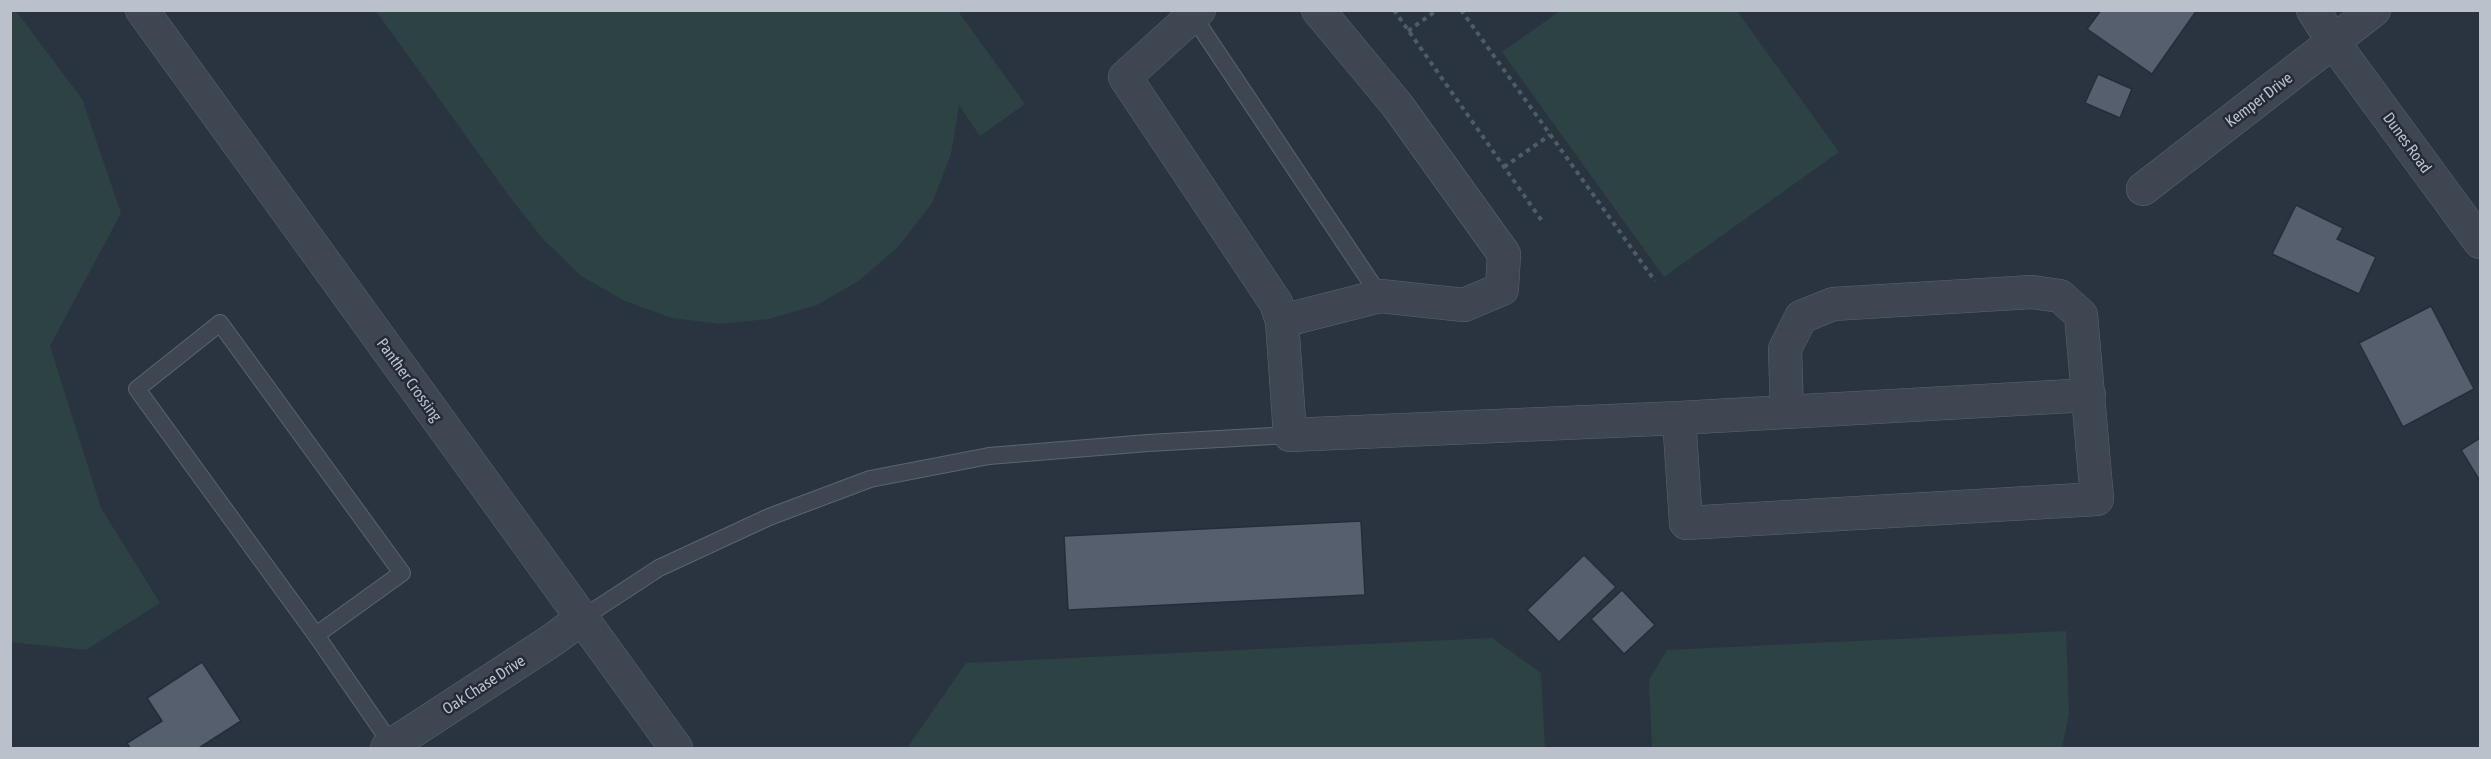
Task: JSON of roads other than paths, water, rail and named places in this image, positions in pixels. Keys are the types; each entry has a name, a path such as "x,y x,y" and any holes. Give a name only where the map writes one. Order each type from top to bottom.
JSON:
{"street":[{"name":"Panther Crossing","path":"142,10 676,748"},
{"path":"1282,321 1380,296 1464,305 1502,289 1504,254 1397,105 1318,10"},
{"name":"Dunes Road","path":"2313,10 2334,43 2481,242"},
{"name":"Kemper Drive","path":"2143,189 2374,10"},
{"path":"1196,13 1125,77 1276,303 1282,321 1290,435 1679,418 2089,395"},
{"path":"1679,418 1686,523 2097,499 2080,315 2060,296 2031,292 1833,304 1801,317 1785,349 1786,412"},
{"name":"Oak Chase Drive","path":"389,747 542,648 581,619"}],"lane":[{"path":"1196,13 1380,296"},
{"path":"316,635 402,573 220,323 137,389 316,635 389,747"},
{"path":"581,619 659,568 769,517 870,479 989,456 1148,443 1290,435"}]}
